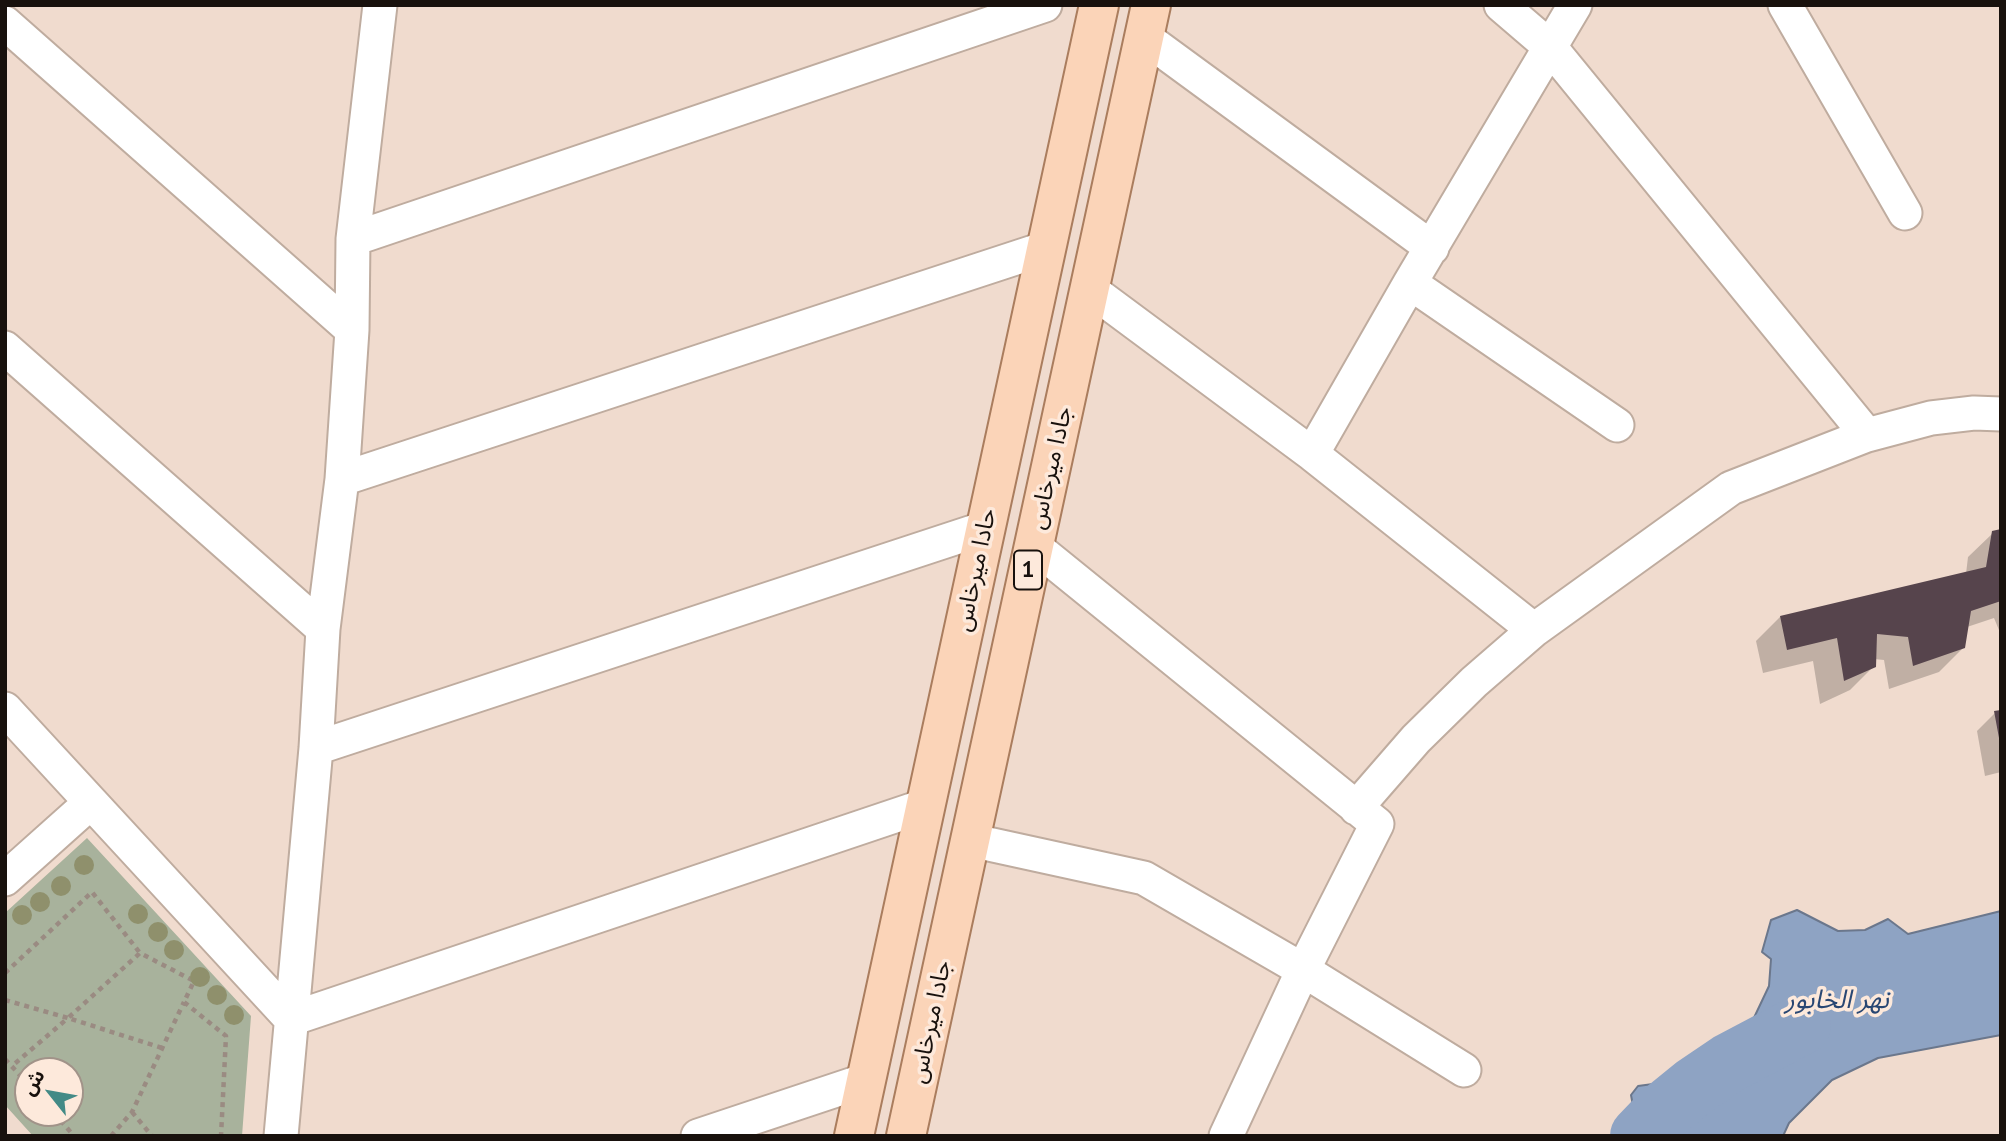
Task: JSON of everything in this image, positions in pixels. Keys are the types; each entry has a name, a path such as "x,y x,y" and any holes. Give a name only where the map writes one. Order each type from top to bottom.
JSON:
{"main road":[{"name":"حادا ميرخاس","path":"854,1136 1099,5"},
{"name":"جادا ميرخاس","path":"906,1136 1147,21"}],"street":[{"path":"281,1136 316,748 323,629 342,479 352,330 353,239 380,5"},
{"path":"353,239 1045,5"},
{"path":"1501,5 1550,47 1867,435"},
{"path":"1312,454 1575,5"},
{"path":"1785,5 1905,213"},
{"path":"1147,21 1432,248"},
{"path":"5,23 352,330"},
{"path":"342,479 1046,248"},
{"path":"1410,283 1617,425"},
{"path":"1091,289 1312,454 1534,630"},
{"path":"5,348 323,629"},
{"path":"1356,808 1416,739 1474,682 1534,630 1731,488 1867,435 1931,418 1974,413 2001,414"},
{"path":"316,748 985,528"},
{"path":"1034,546 1377,824 1303,971 1226,1136"},
{"path":"5,709 290,1019"},
{"path":"5,879 90,803"},
{"path":"290,1019 924,806"},
{"path":"970,840 1144,878 1464,1070"},
{"path":"698,1136 866,1080"}],"path":[{"path":"5,973 92,892 140,953 194,981 132,1112 111,1136"},
{"path":"12,1066 140,953"},
{"path":"5,1000 162,1048"},
{"path":"184,1002 226,1036 221,1136"},
{"path":"5,1059 14,1068"},
{"path":"132,1112 152,1136"}],"green space":[{"path":"87,838 251,1016 242,1136 33,1136 25,1127 84,1127 84,1057 14,1057 14,1115 5,1105 5,913"}],"water":[{"name":"نهر الخابور","path":"1797,910 1838,931 1865,930 1888,919 1908,934 2001,911 2001,1035 1878,1058 1832,1080 1789,1123 1783,1136 1617,1136 1634,1111 1631,1095 1638,1086 1653,1084 1681,1096 1704,1085 1728,1065 1769,986 1771,959 1762,952 1771,920"}],"building":[{"path":"2001,529 2001,601 1971,611 1965,648 1913,666 1908,637 1877,634 1876,667 1844,681 1837,638 1787,650 1780,616 1986,567 1992,531"},
{"path":"2001,710 2001,738 1999,738 1994,711"}],"waterway":[{"name":"نهر الخابور","path":"1640,1136 1663,1112 1695,1086 1729,1063 1801,1025"}]}
